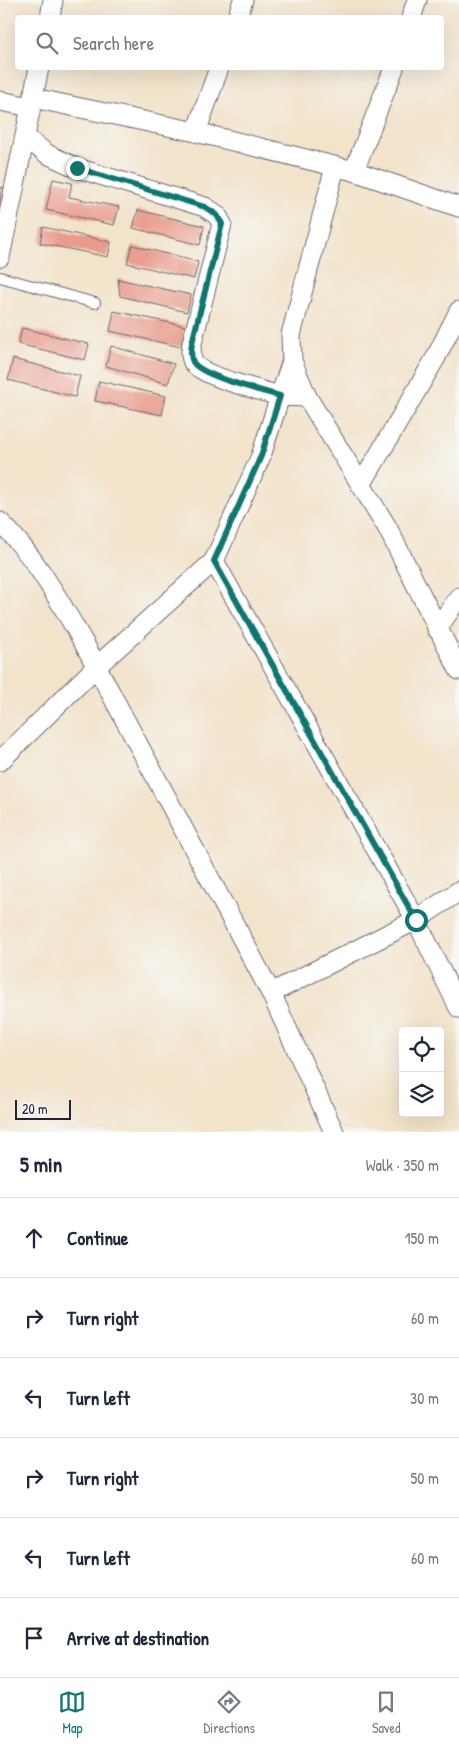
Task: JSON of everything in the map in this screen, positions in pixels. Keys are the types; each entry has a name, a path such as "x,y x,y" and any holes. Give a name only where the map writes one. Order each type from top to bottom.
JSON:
{"street":[{"path":"50,15 53,0"},
{"path":"238,15 243,0"},
{"path":"412,15 417,0"},
{"path":"0,256 39,70"},
{"path":"196,132 218,70"},
{"path":"354,171 393,70"},
{"path":"0,101 32,102 196,132 354,171 459,207"},
{"path":"25,137 47,154 77,168 205,207 217,215 222,224 192,343 191,355 193,364 206,373 280,396 307,397"},
{"path":"335,167 291,335 292,361 307,397 387,527 459,670"},
{"path":"361,484 435,359 459,311"},
{"path":"0,761 96,668 214,561 261,456 292,361"},
{"path":"0,522 30,555 55,593 271,993 334,1132"},
{"path":"214,561 416,920 459,1008"},
{"path":"437,629 459,597"},
{"path":"271,993 416,920 459,891"}],"lane":[{"path":"0,277 95,303"}],"building":[{"path":"53,179 72,183 69,197 119,207 114,225 46,210"},
{"path":"0,187 7,189 0,221"},
{"path":"138,210 204,226 200,245 133,228"},
{"path":"43,227 111,242 108,257 40,243"},
{"path":"132,245 198,262 194,279 127,263"},
{"path":"118,279 191,295 187,312 120,296"},
{"path":"114,311 185,326 181,347 110,331"},
{"path":"22,328 89,344 85,360 18,344"},
{"path":"111,346 174,364 168,384 106,366"},
{"path":"13,359 80,376 75,397 8,380"},
{"path":"99,381 166,396 162,415 95,401"}],"route":[{"path":"77,168 205,207 217,215 222,224 192,343 191,355 193,364 206,373 280,396 261,456 214,561 416,920"}]}
